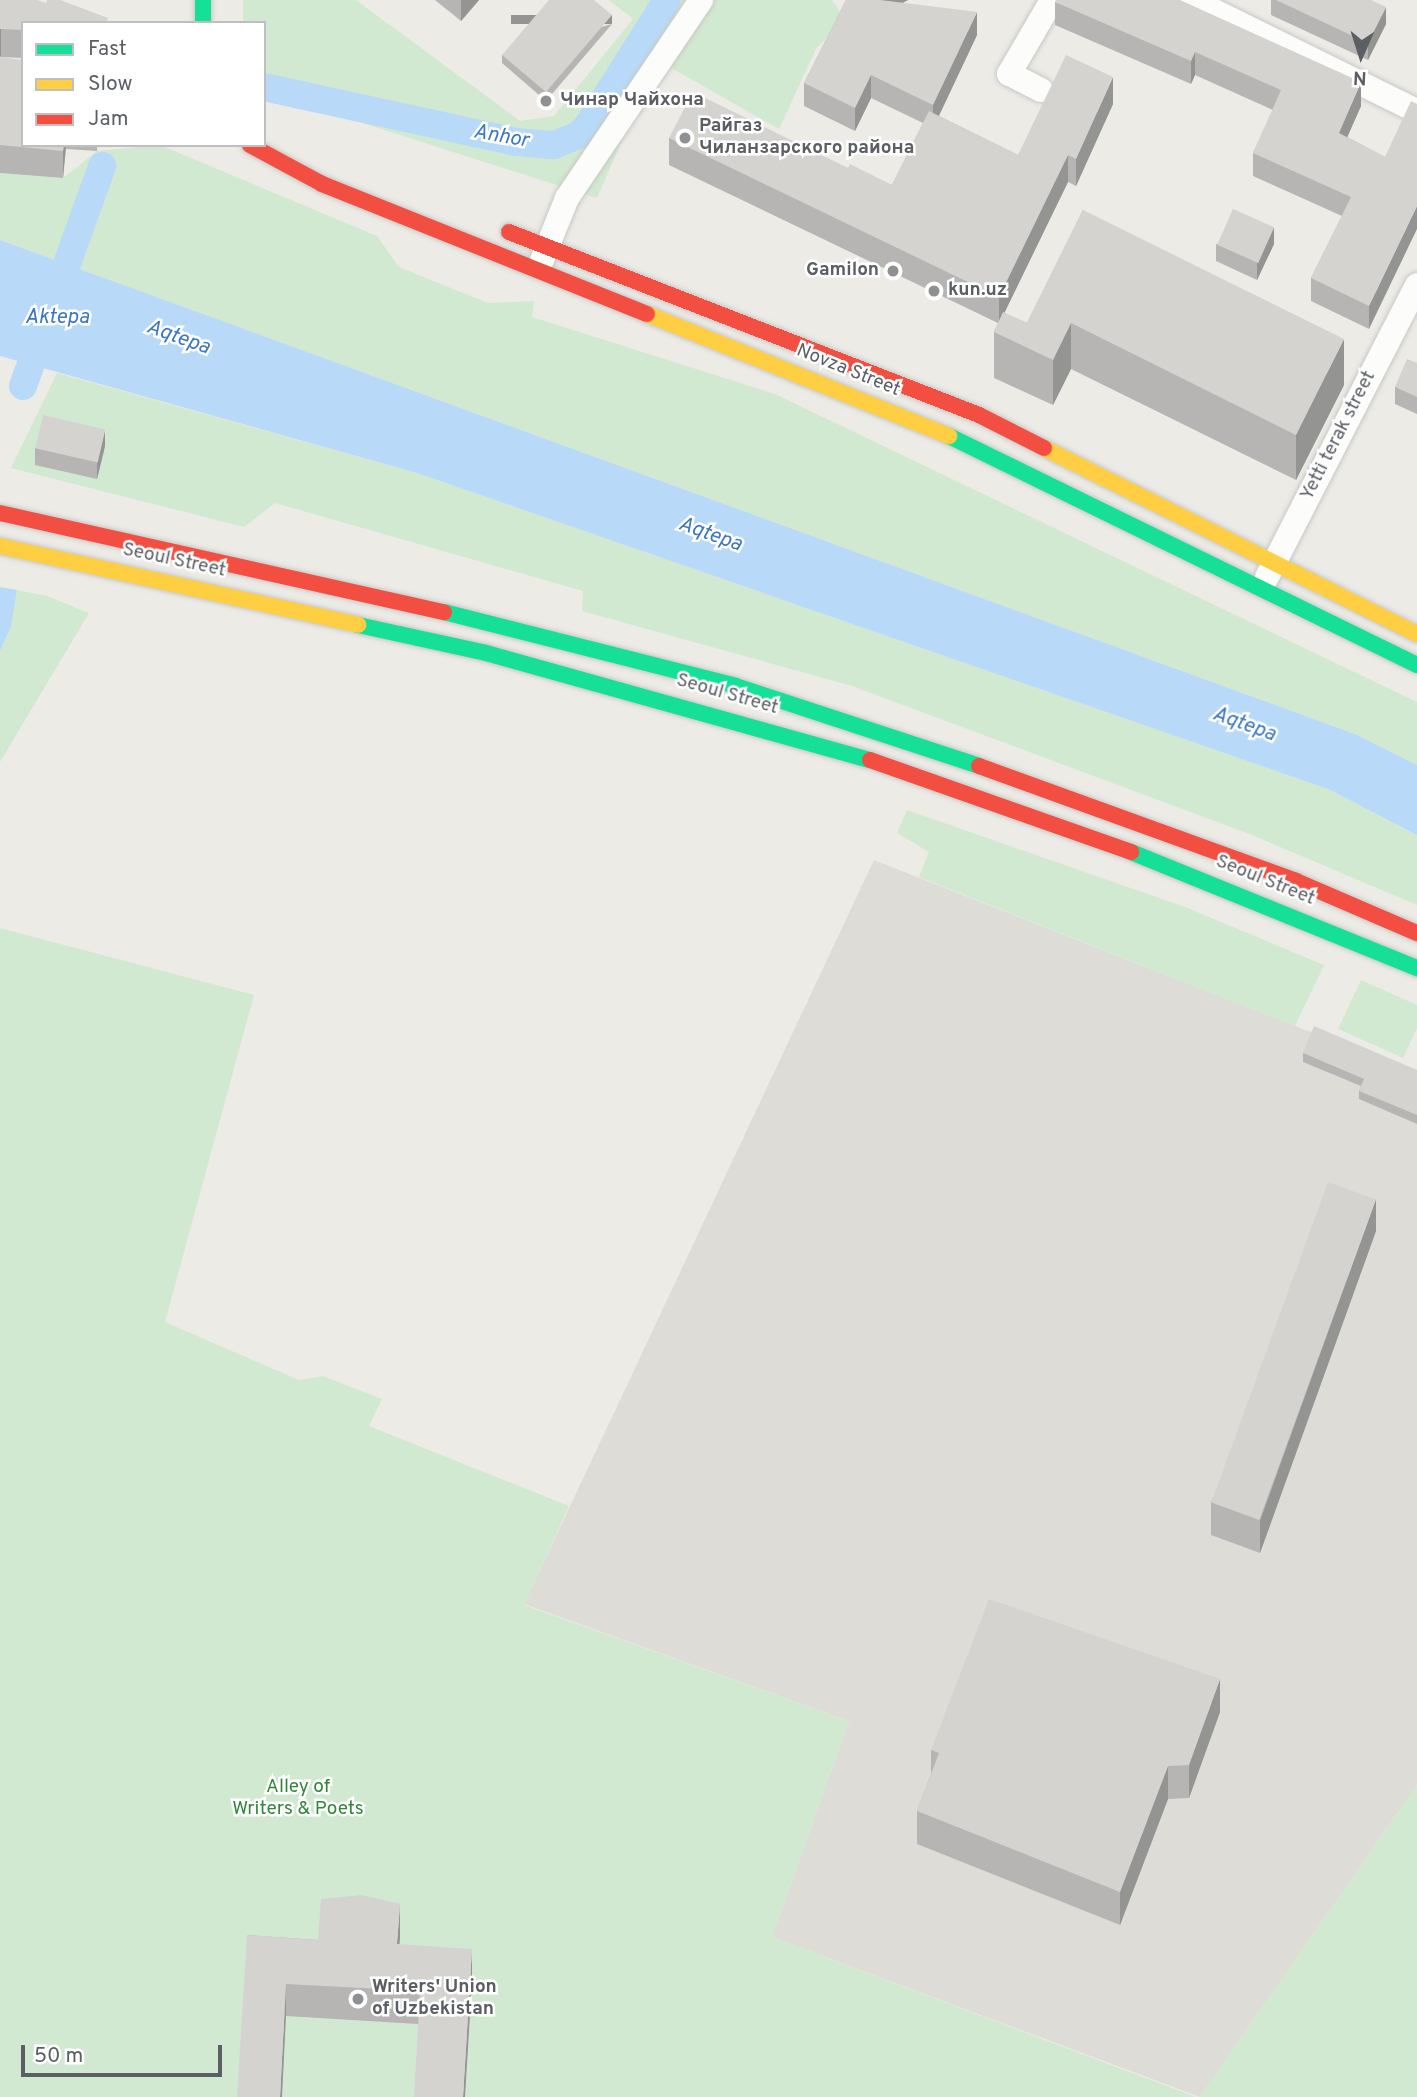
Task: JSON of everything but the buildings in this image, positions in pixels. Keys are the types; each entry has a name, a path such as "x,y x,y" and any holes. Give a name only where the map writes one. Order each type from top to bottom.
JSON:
{"main road":[{"path":"203,0 203,21"},
{"path":"266,137 307,155"},
{"name":"Novza Street","path":"254,147 322,184 544,256 979,415 1417,634"},
{"name":"Novza Street","path":"488,224 544,256 967,443 1417,665"},
{"name":"Seoul Street","path":"0,513 503,625 736,686 1089,803 1296,881 1417,933"},
{"name":"Seoul Street","path":"0,546 486,653 833,748 1058,824 1280,909 1417,968"}],"street":[{"path":"544,256 567,198 701,0"},
{"path":"1041,90 1009,74 1052,0"},
{"path":"1192,0 1417,111"},
{"name":"Yetti terak street","path":"1262,587 1417,285"}],"shaded area":[{"path":"874,860 1417,1074 1417,1785 1200,2097 772,1937 849,1721 524,1604"}],"green space":[{"path":"243,0 356,0 520,121 554,116 633,19 609,0 832,0 845,18 816,49 779,129 657,60 597,198 275,95 266,88 266,21 243,21"},
{"path":"165,147 377,236 399,267 488,303 534,301 532,317 775,394 1417,702 1417,765 1355,734 0,240 0,173 63,178 97,151"},
{"path":"57,373 417,473 1328,789 1417,835 1417,905 1252,835 852,686 582,611 583,591 275,503 244,527 11,468"},
{"path":"17,590 47,596 89,613 0,762 0,651 11,627"},
{"path":"907,810 1185,907 1324,965 1295,1026 919,877 929,852 897,833"},
{"name":"Alley of Writers & Poets","path":"0,928 254,995 165,1322 299,1380 323,1376 382,1399 369,1426 569,1506 524,1605 849,1721 772,1937 1196,2097 0,2097"},
{"path":"1361,980 1417,1005 1417,1028 1403,1058 1338,1029"},
{"path":"1417,1785 1417,2097 1200,2097"}],"water":[{"name":"Aktepa","path":"0,240 1355,734 1417,765 1417,835 1328,789 417,473 0,356"},
{"path":"0,587 17,590 11,627 0,651"}],"waterway":[{"name":"Anhor","path":"266,87 516,142 554,145 579,135 589,124 667,0"},
{"name":"Anhor","path":"23,386 102,166"}],"traffic: fast":[{"path":"203,0 203,21"},
{"path":"949,436 1417,665"},
{"path":"444,612 736,686 979,766"},
{"path":"358,625 486,653 870,760"},
{"path":"1131,852 1417,968"}],"traffic: slow":[{"path":"647,314 949,436"},
{"path":"1044,448 1417,634"},
{"path":"0,546 358,625"}],"traffic: jam":[{"path":"254,147 322,184 647,314"},
{"path":"509,232 979,415 1044,448"},
{"path":"0,513 444,612"},
{"path":"870,760 1131,852"},
{"path":"979,766 1296,881 1417,933"}],"place":[{"name":"Чинар Чайхона","path":"546,101"},
{"name":"Райгаз Чиланзарского района","path":"685,138"},
{"name":"Gamilon","path":"893,271"},
{"name":"kun.uz","path":"934,291"},
{"name":"Writers' Union of Uzbekistan","path":"358,1999"}],"water label":[{"name":"Aqtepa","path":"178,338"},
{"name":"Aqtepa","path":"710,535"},
{"name":"Aqtepa","path":"1244,725"}]}
